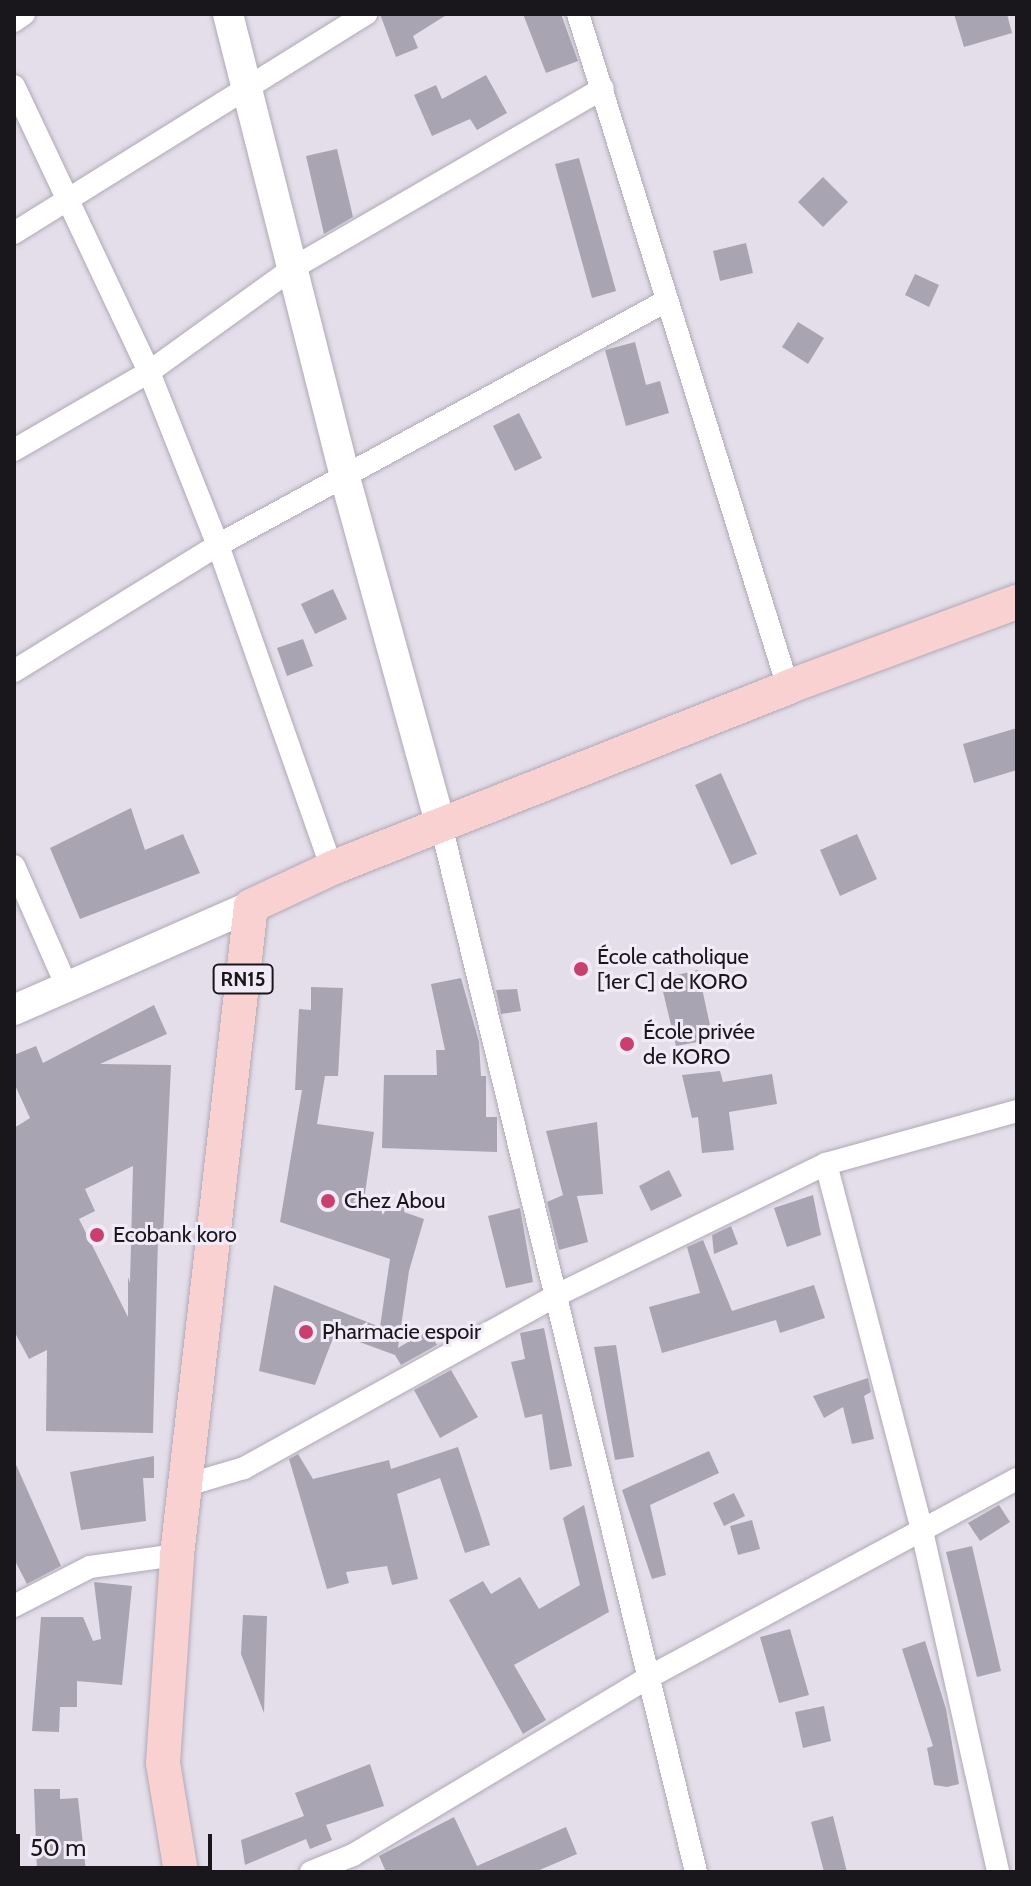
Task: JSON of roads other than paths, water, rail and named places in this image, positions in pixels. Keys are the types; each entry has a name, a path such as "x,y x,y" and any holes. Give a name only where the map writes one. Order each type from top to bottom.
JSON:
{"main road":[{"path":"251,906 332,868 788,687 1017,602"},
{"name":"RN15","path":"181,1872 163,1763 177,1555 251,906"}],"street":[{"path":"14,21 24,14"},
{"path":"228,14 344,474 441,825 696,1872"},
{"path":"14,233 66,198 248,92 366,14"},
{"path":"578,14 788,687"},
{"path":"14,86 149,372 218,545 332,868"},
{"path":"14,450 149,372 293,268 603,88"},
{"path":"14,671 218,545 666,301"},
{"path":"14,866 67,987"},
{"path":"14,1010 251,906"},
{"path":"187,1485 244,1468 557,1295 826,1164 1017,1111"},
{"path":"826,1164 922,1531 998,1872"},
{"path":"311,1872 356,1863 649,1677 1017,1479"},
{"path":"17,1596 90,1567 177,1555"}],"place":[{"name":"École catholique [1er C] de KORO","path":"581,969"},
{"name":"École privée de KORO","path":"627,1044"},
{"name":"Chez Abou","path":"328,1201"},
{"name":"Ecobank koro","path":"97,1235"},
{"name":"Pharmacie espoir","path":"306,1332"}]}
